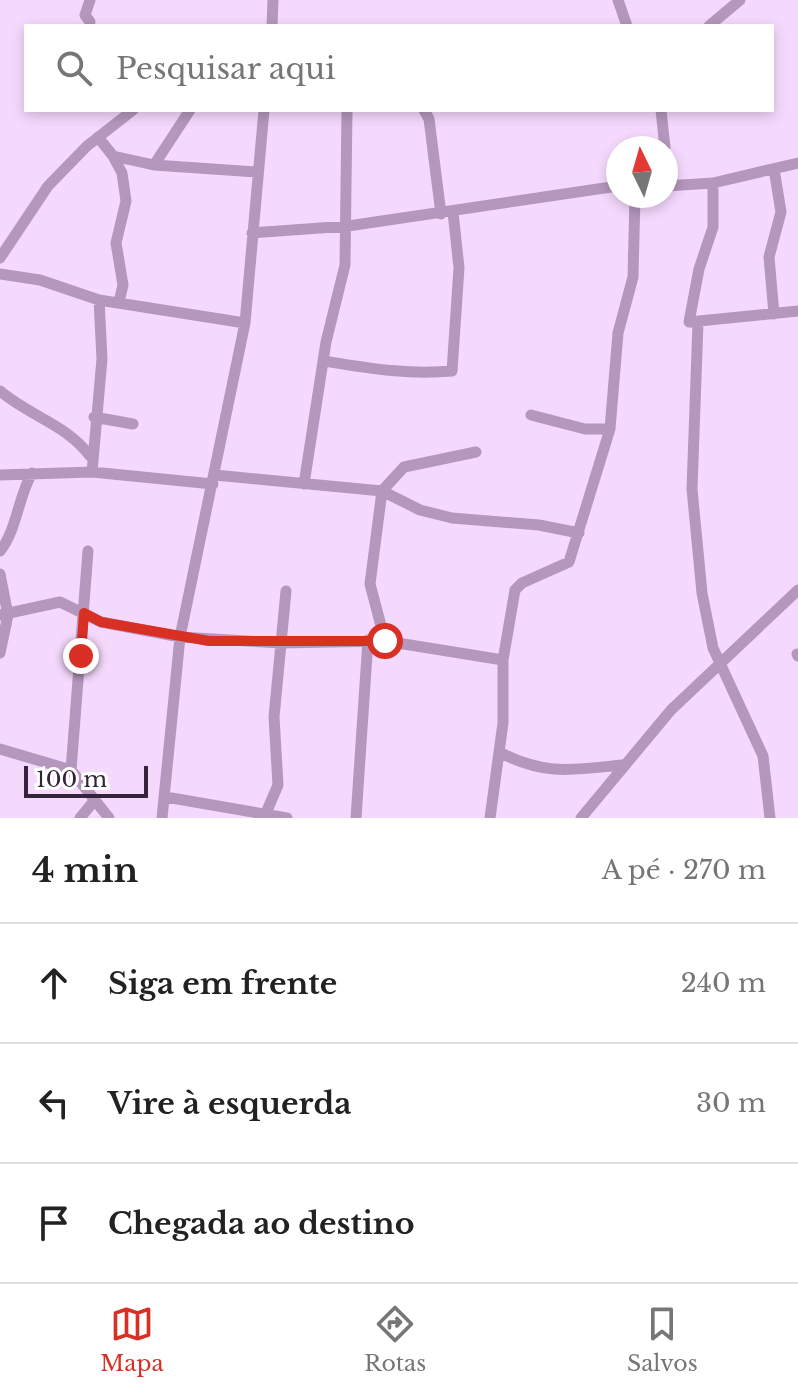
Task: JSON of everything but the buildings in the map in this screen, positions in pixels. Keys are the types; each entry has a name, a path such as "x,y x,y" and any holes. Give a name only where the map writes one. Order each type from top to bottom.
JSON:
{"street":[{"path":"90,0 85,15 90,22"},
{"path":"272,24 273,0"},
{"path":"618,0 626,24"},
{"path":"711,24 740,0"},
{"path":"0,258 48,186 98,137 130,112"},
{"path":"154,165 189,112"},
{"path":"162,818 180,637 245,323 264,112"},
{"path":"304,484 324,361 345,265 348,226 344,178 347,112"},
{"path":"324,361 381,372 420,374 452,371 459,268 425,112"},
{"path":"661,112 664,136"},
{"path":"98,137 122,173 126,201 116,243 123,285 119,302"},
{"path":"113,156 154,165 257,172"},
{"path":"678,185 713,183 798,163"},
{"path":"774,169 781,212 769,257 774,314"},
{"path":"713,183 713,227 699,269 689,322 798,311"},
{"path":"252,233 348,226 606,188"},
{"path":"490,818 499,752 503,660 515,590 522,583 569,562 579,533 610,429 618,333 633,277 635,208"},
{"path":"0,274 40,280 99,300 245,323"},
{"path":"92,472 90,456 102,359 99,300"},
{"path":"698,323 693,410 694,530 708,630 720,666 748,718 763,756 770,818"},
{"path":"0,391 27,412 74,435 90,456"},
{"path":"531,415 585,429 610,429"},
{"path":"94,417 133,424"},
{"path":"385,641 370,584 382,491 404,467 476,452"},
{"path":"0,475 92,472 382,491 420,510 452,518 539,525 579,533"},
{"path":"0,551 20,495 32,473"},
{"path":"71,770 88,551"},
{"path":"0,574 4,615 0,653"},
{"path":"581,818 622,765 671,710 798,590"},
{"path":"262,814 278,785 273,725 286,591"},
{"path":"4,615 49,602 69,605 101,622 180,637 281,643 385,641 503,660"},
{"path":"356,818 368,640"},
{"path":"0,749 71,770 109,818"},
{"path":"499,752 528,767 546,771 622,765"},
{"path":"166,797 287,818"},
{"path":"80,818 94,801"}],"route":[{"path":"81,656 84,613 101,622 209,641 385,641"}]}
